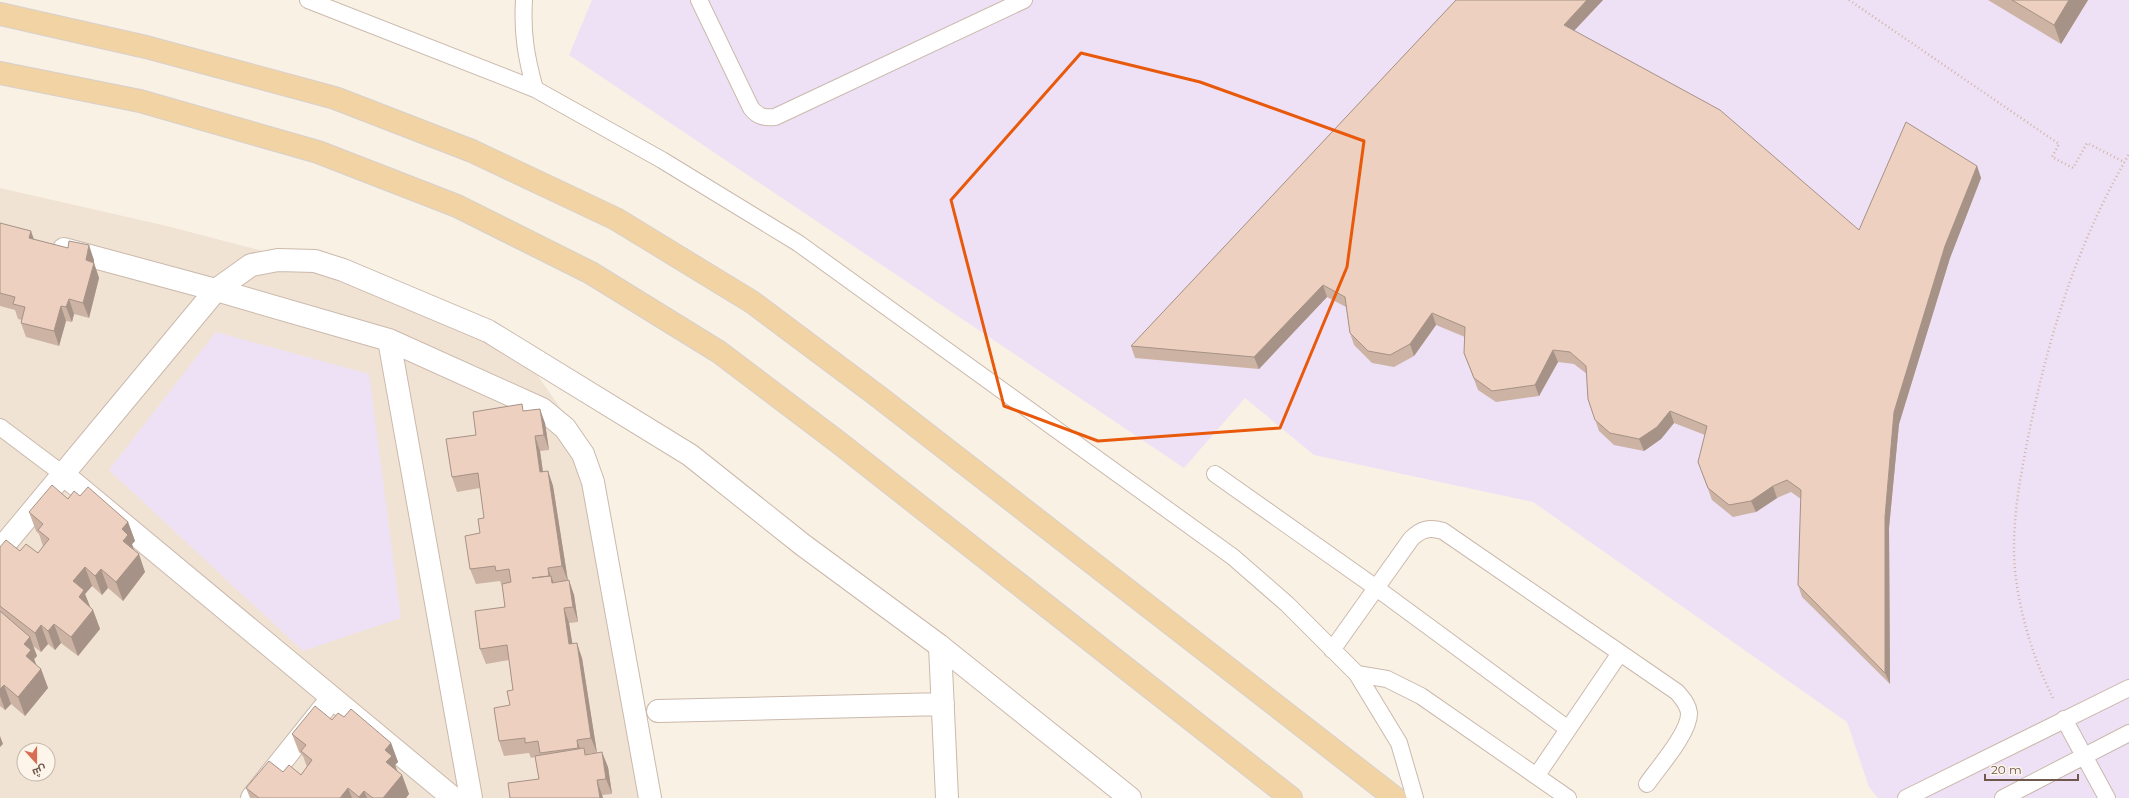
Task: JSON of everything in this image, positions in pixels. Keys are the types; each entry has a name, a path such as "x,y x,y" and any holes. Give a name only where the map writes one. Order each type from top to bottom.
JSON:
{"main road":[{"path":"0,14 146,46 335,98 472,151 616,219 752,302 892,406 1395,798"},
{"path":"0,73 140,101 318,152 457,206 592,273 719,352 838,442 1291,798"}],"street":[{"path":"46,244 216,290 389,340 542,409 565,428 583,454 593,482 650,798"},
{"path":"0,550 64,475 216,290 252,265 278,260 315,261 343,270 488,331 690,455 803,545 940,646 1130,798"},
{"path":"389,340 471,798"},
{"path":"64,475 453,798"},
{"path":"940,646 947,798"},
{"path":"252,798 332,698"},
{"path":"658,711 943,704"}],"lane":[{"path":"308,0 535,89 662,160 798,244 1233,558 1287,604 1358,674 1399,743 1415,798"},
{"path":"524,0 522,26 525,54 535,89"},
{"path":"699,0 751,108 760,116 768,118 775,117 1024,0"},
{"path":"0,427 64,475"},
{"path":"1214,474 1375,587 1568,729"},
{"path":"1332,650 1375,587 1418,532 1427,528 1443,531 1676,692 1685,701 1689,712 1688,724 1647,784"},
{"path":"1537,775 1620,653"},
{"path":"1358,674 1387,679 1404,686 1537,775 1568,798"},
{"path":"1906,798 2129,688"},
{"path":"2064,719 2107,798"},
{"path":"2003,798 2129,733"}],"path":[{"path":"1849,0 2059,144 2052,156 2073,168 2087,143 2124,162"},
{"path":"2064,719 2040,672 2024,622 2015,570 2015,517 2022,465 2034,406 2048,349 2061,306 2088,234 2129,154"}],"highlighted area":[{"path":"1081,53 1200,82 1364,141 1347,267 1280,428 1098,441 1004,406 951,200"}],"shaded area":[{"path":"592,0 2129,0 2129,798 1878,798 1869,787 1847,722 1533,502 1314,455 1245,398 1184,468 569,55"},
{"path":"0,188 167,226 344,272 527,360 591,452 658,798 0,798"},
{"path":"216,332 369,374 401,618 303,651 109,470"}],"building":[{"path":"1456,0 1587,0 1564,25 1720,110 1859,230 1906,122 1977,166 1945,246 1894,412 1885,517 1885,673 1798,585 1801,490 1787,480 1773,486 1751,501 1729,505 1708,488 1698,462 1707,426 1670,411 1657,427 1639,439 1610,433 1595,420 1588,399 1586,366 1570,352 1553,350 1535,385 1492,391 1474,378 1464,353 1465,327 1432,313 1410,344 1390,355 1368,351 1350,333 1345,297 1323,285 1254,357 1131,346"},
{"path":"2012,0 2069,0 2054,25"},
{"path":"0,223 31,231 29,238 68,248 69,241 89,245 86,260 94,263 83,303 69,299 66,307 61,306 54,331 21,323 25,307 13,304 15,297 0,293"},
{"path":"522,404 523,411 540,409 544,435 535,436 540,472 548,471 562,566 548,568 549,576 532,578 551,576 552,583 569,580 573,607 564,608 569,644 577,643 591,738 577,740 578,748 540,753 538,741 525,743 525,738 499,741 494,708 510,705 507,691 513,690 507,645 480,649 475,611 505,607 502,584 511,582 509,569 496,571 495,566 470,569 465,536 480,533 478,519 484,518 478,473 452,477 446,439 476,435 473,412"},
{"path":"52,485 68,499 74,491 80,496 88,487 128,522 122,529 128,535 123,541 139,554 116,582 101,569 95,576 85,567 73,581 84,590 79,597 93,610 71,637 54,624 48,631 41,625 35,633 0,606 0,547 6,540 20,551 26,544 38,553 49,539 38,530 43,524 29,512"},
{"path":"0,611 30,637 24,644 31,650 26,656 41,669 18,697 4,685 0,689"},
{"path":"315,706 332,720 338,713 344,717 351,709 391,743 385,750 392,756 386,762 402,775 383,798 373,798 364,791 359,797 348,788 340,798 259,798 246,788 269,761 283,772 289,765 301,775 312,760 301,751 306,745 292,734"},
{"path":"584,748 585,755 602,752 606,779 597,780 600,798 510,798 508,783 539,779 535,756"}]}
